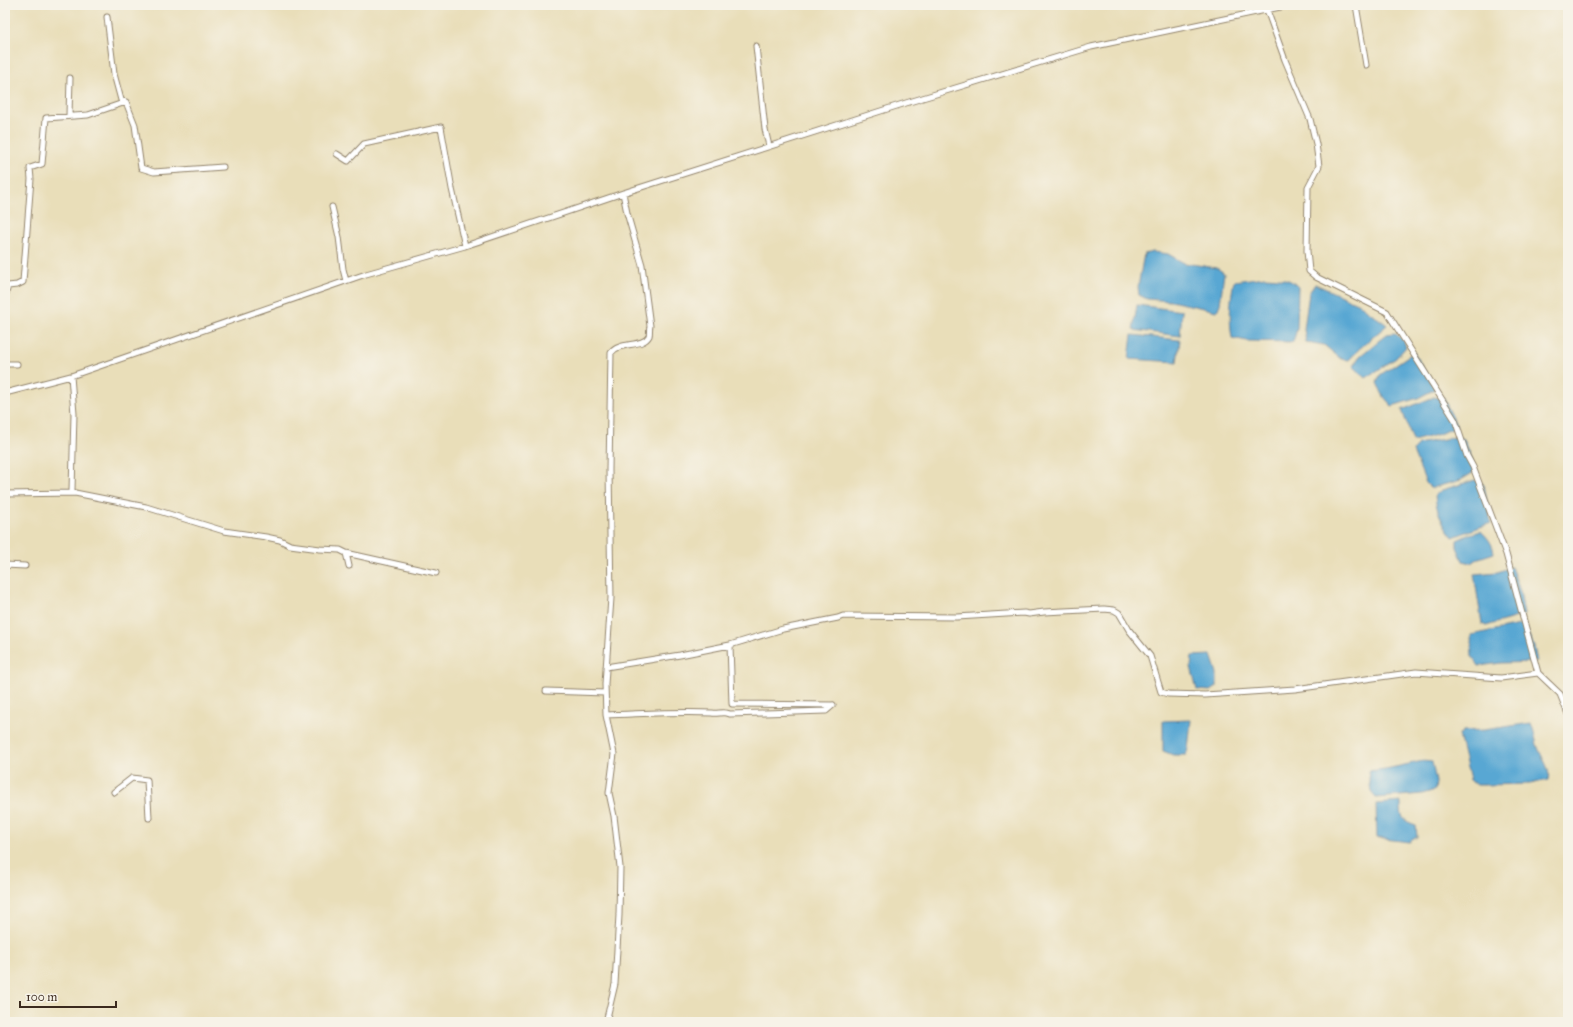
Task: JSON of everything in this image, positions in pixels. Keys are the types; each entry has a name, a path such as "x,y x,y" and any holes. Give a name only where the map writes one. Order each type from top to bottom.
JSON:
{"street":[{"path":"5,392 70,376 346,281 465,246 623,192 1092,47 1290,5"},
{"path":"1356,5 1366,65"},
{"path":"1267,10 1285,60 1310,118 1316,144 1319,166 1308,187 1307,251 1309,271 1316,277 1387,312 1455,420 1467,456 1473,467 1506,554 1538,673 1560,694 1568,714"},
{"path":"107,17 114,74 121,100 126,102 135,125 141,168 154,172 223,167"},
{"path":"756,46 765,129 769,146"},
{"path":"69,115 70,78"},
{"path":"5,296 8,286 17,285 23,282 31,179 30,168 42,164 46,118 69,115 88,115 126,102"},
{"path":"337,154 348,161 364,144 441,127 452,189 465,246"},
{"path":"606,1022 615,984 620,867 614,816 609,793 614,754 606,715 605,693 611,598 609,470 611,352 614,348 638,343 645,339 649,335 650,326 642,265 627,213 623,192"},
{"path":"332,207 339,237 346,281"},
{"path":"5,364 17,364"},
{"path":"70,376 74,414 72,490 75,493"},
{"path":"5,494 75,493 146,508 224,531 266,537 280,540 290,545 340,550 346,553 436,573"},
{"path":"346,553 349,566"},
{"path":"5,565 25,566"},
{"path":"606,667 730,645 783,629 843,616 957,616 1029,614 1104,609 1114,610 1119,613 1129,630 1150,656 1160,692 1168,694 1205,695 1295,689 1416,672 1501,678 1538,673"},
{"path":"606,715 691,712 725,712 730,714 826,712 833,705 732,704 730,645"},
{"path":"546,691 605,693"},
{"path":"114,792 132,778 147,780 149,818"}],"water":[{"path":"1153,252 1168,254 1184,263 1217,268 1224,273 1220,304 1217,311 1171,301 1147,299 1139,295 1138,287 1144,254"},
{"path":"1265,277 1291,281 1298,287 1297,329 1293,342 1247,341 1232,338 1230,310 1234,281"},
{"path":"1315,284 1359,304 1387,325 1359,349 1349,360 1341,359 1324,345 1306,342 1304,329 1309,293"},
{"path":"1137,305 1182,311 1180,336 1133,330"},
{"path":"1395,333 1404,341 1406,347 1396,358 1366,378 1353,366 1360,356 1387,334"},
{"path":"1132,335 1180,340 1177,362 1129,359"},
{"path":"1414,352 1435,389 1418,398 1392,406 1384,397 1377,383 1380,375"},
{"path":"1434,397 1444,399 1457,427 1436,435 1413,441 1402,410"},
{"path":"1455,437 1464,439 1472,459 1474,472 1461,480 1431,488 1426,483 1413,451 1418,444"},
{"path":"1475,480 1484,485 1491,523 1453,537 1441,518 1435,495 1442,490"},
{"path":"1481,531 1490,541 1494,553 1479,558 1472,563 1463,561 1457,547 1457,540"},
{"path":"1511,567 1520,591 1524,615 1486,626 1482,624 1474,574 1498,572"},
{"path":"1524,624 1534,647 1537,662 1501,663 1479,666 1472,656 1471,635"},
{"path":"1211,655 1217,673 1217,687 1211,691 1197,690 1191,667 1192,656"},
{"path":"1191,720 1186,755 1173,755 1163,751 1163,721"},
{"path":"1531,723 1538,747 1548,768 1548,780 1530,784 1476,785 1470,780 1459,735 1463,731 1484,730"},
{"path":"1423,761 1432,762 1436,782 1435,790 1422,794 1376,798 1371,792 1368,771 1386,769"},
{"path":"1401,802 1402,815 1407,821 1416,825 1417,837 1409,842 1377,838 1376,804"}]}
